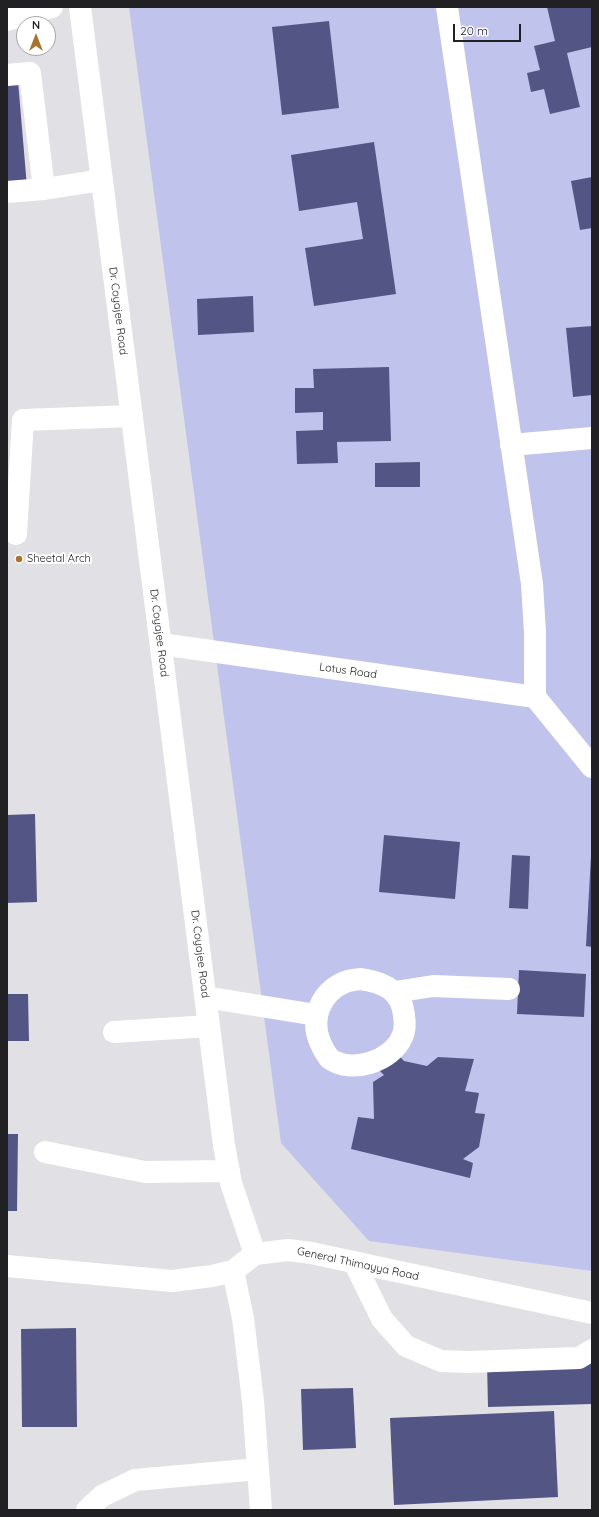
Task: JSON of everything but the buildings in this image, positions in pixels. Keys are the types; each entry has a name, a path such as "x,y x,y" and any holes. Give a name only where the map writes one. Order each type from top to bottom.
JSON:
{"street":[{"path":"7,20 52,7"},
{"name":"Dr. Coyajee Road","path":"80,7 224,1145 231,1183 255,1254"},
{"path":"447,7 532,584 535,632 535,697 592,767"},
{"path":"7,75 30,73 44,189"},
{"path":"7,192 44,189 102,180"},
{"path":"16,534 23,420 132,416"},
{"path":"511,445 592,438"},
{"name":"Lotus Road","path":"161,644 535,697"},
{"path":"360,979 373,981 385,985 395,992 404,1006 405,1020 403,1036 396,1046 383,1057 367,1064 352,1066 339,1063 329,1057 320,1043 316,1032 316,1015 324,999 332,989 346,982 360,979"},
{"path":"395,992 433,986 509,989"},
{"path":"205,996 316,1015"},
{"path":"114,1032 209,1026"},
{"path":"45,1152 145,1172 229,1171"},
{"name":"General Thimayya Road","path":"7,1266 172,1281 212,1276 233,1270 255,1254 288,1250 311,1253 592,1313"},
{"path":"354,1262 382,1319 406,1346 441,1361 469,1362 579,1358 592,1350"},
{"path":"233,1270 243,1318 253,1401 261,1510"},
{"path":"87,1510 102,1496 135,1480 258,1469"}],"shaded area":[{"path":"129,7 592,7 592,1271 369,1241 281,1143"}],"place":[{"name":"Sheetal Arch","path":"19,559"}]}
